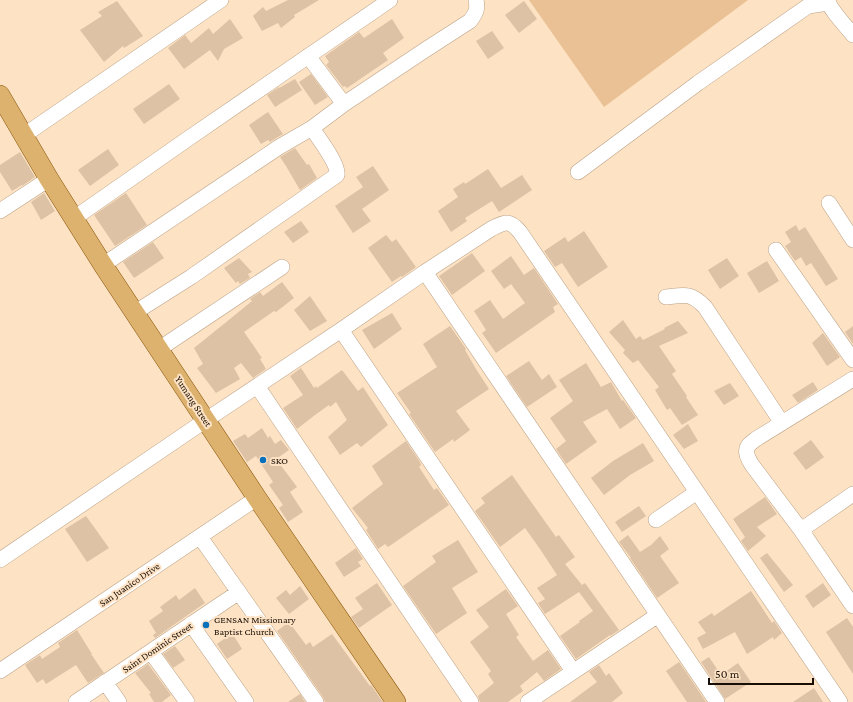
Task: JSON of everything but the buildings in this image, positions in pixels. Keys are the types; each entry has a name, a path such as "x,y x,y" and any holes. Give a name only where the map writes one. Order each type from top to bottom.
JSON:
{"main road":[{"name":"Yumang Street","path":"0,95 73,219 134,313 396,702"}],"street":[{"path":"23,136 221,0"},
{"path":"73,219 390,0"},
{"path":"103,265 279,147 312,128 344,104 470,21 475,15 477,6 476,0"},
{"path":"578,172 698,83 808,6 828,2 840,20 853,35"},
{"path":"308,56 344,104"},
{"path":"134,313 191,277 337,175 338,172 334,163 312,128"},
{"path":"0,212 49,179"},
{"path":"829,203 853,240"},
{"path":"0,560 491,228 506,222 512,223 516,226 840,702"},
{"path":"776,250 853,360"},
{"path":"159,349 282,267"},
{"path":"425,272 717,702"},
{"path":"666,297 688,295 692,296 702,304 782,423"},
{"path":"341,330 573,671"},
{"path":"853,379 756,439 748,446 747,452 752,465 801,530 853,606"},
{"path":"257,386 471,702"},
{"path":"656,520 697,492"},
{"path":"801,530 853,494"},
{"name":"San Juanico Drive","path":"0,671 258,498"},
{"path":"200,537 316,702"},
{"name":"Saint Dominic Street","path":"76,702 239,592"},
{"path":"528,702 658,615"},
{"path":"191,624 246,702"},
{"path":"151,652 187,702"},
{"path":"105,682 119,702"}],"shaded area":[{"path":"529,0 748,0 604,107"}],"place":[{"name":"SKO","path":"263,460"},
{"name":"GENSAN Missionary Baptist Church","path":"206,625"}]}
